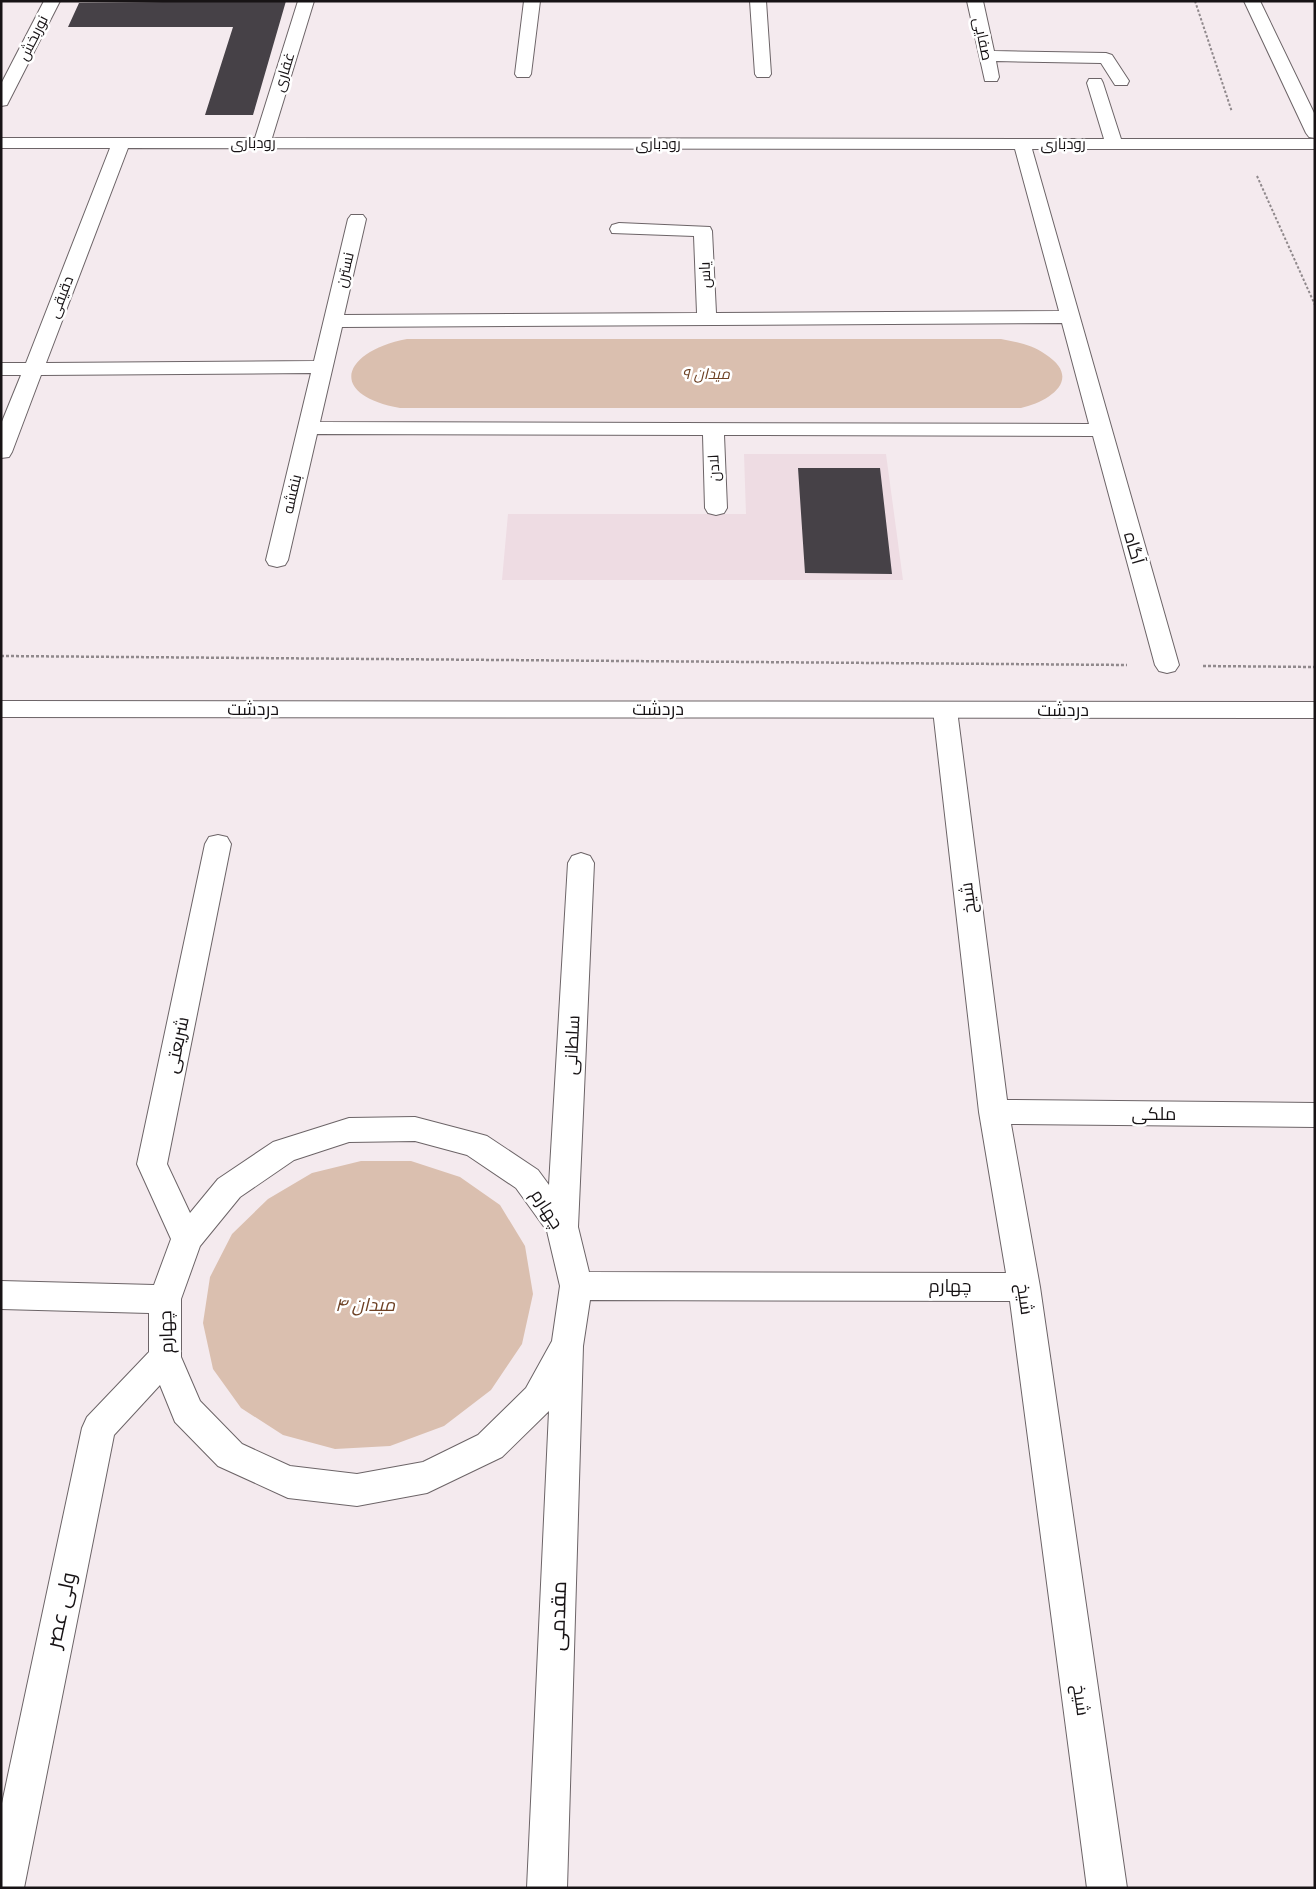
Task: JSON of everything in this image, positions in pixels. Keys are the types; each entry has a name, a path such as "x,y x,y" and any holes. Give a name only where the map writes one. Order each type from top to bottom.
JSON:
{"street":[{"name":"نوربخش","path":"1,101 52,1"},
{"name":"غفاری","path":"262,143 306,1"},
{"path":"523,74 532,1"},
{"path":"758,1 763,74"},
{"name":"صفایی","path":"975,1 991,77"},
{"path":"1252,1 1315,133"},
{"path":"986,56 1106,58 1121,81"},
{"path":"1095,83 1114,144"},
{"name":"رودباری","path":"1,143 1315,144"},
{"name":"دقیقی","path":"1,452 121,143"},
{"path":"1022,144 1102,430 308,428 333,321 1070,317"},
{"name":"نسترن","path":"333,321 356,219"},
{"name":"یاس","path":"619,229 703,231 707,319"},
{"path":"1,369 322,368"},
{"name":"بنفشه","path":"277,560 308,428"},
{"name":"لادن","path":"712,429 716,508"},
{"name":"آگاه","path":"1102,430 1167,665"},
{"name":"دردشت","path":"1,709 1315,710"},
{"name":"شیخ","path":"945,710 994,1112 1024,1286 1107,1888"},
{"name":"شریعتی","path":"187,1239 152,1164 218,844"},
{"name":"سلطانی","path":"562,1226 581,864"},
{"name":"ملکی","path":"994,1112 1315,1115"},
{"name":"چهارم","path":"415,1129 476,1145 527,1179 562,1226 576,1286 568,1344 538,1398 490,1446 427,1477 357,1490 288,1482 230,1455 187,1411 165,1357 164,1299 187,1239 229,1188 284,1151 350,1130 415,1129"},
{"name":"چهارم","path":"576,1286 1024,1286"},
{"path":"1,1294 164,1299"},
{"name":"مقدمی","path":"547,1888 568,1344"},
{"name":"ولی عصر","path":"4,1888 99,1428 165,1357"}],"path":[{"path":"1,656 1315,667"}],"shaded area":[{"path":"744,454 886,454 903,580 502,580 508,514 746,514"}],"green space":[{"name":"میدان ۹","path":"407,339 1001,339 1030,346 1045,354 1056,363 1062,372 1062,380 1058,388 1051,395 1042,401 1021,408 400,408 376,402 361,393 353,383 352,373 357,362 369,353 386,345"},
{"name":"میدان ۴","path":"361,1161 411,1161 460,1177 500,1205 525,1246 533,1294 522,1344 491,1390 444,1426 390,1446 335,1449 283,1435 241,1408 213,1369 203,1323 210,1277 232,1234 268,1199 312,1173"}],"building":[{"path":"286,1 253,115 205,115 233,27 68,27 79,3"},
{"path":"798,468 880,468 892,574 805,573"}]}
